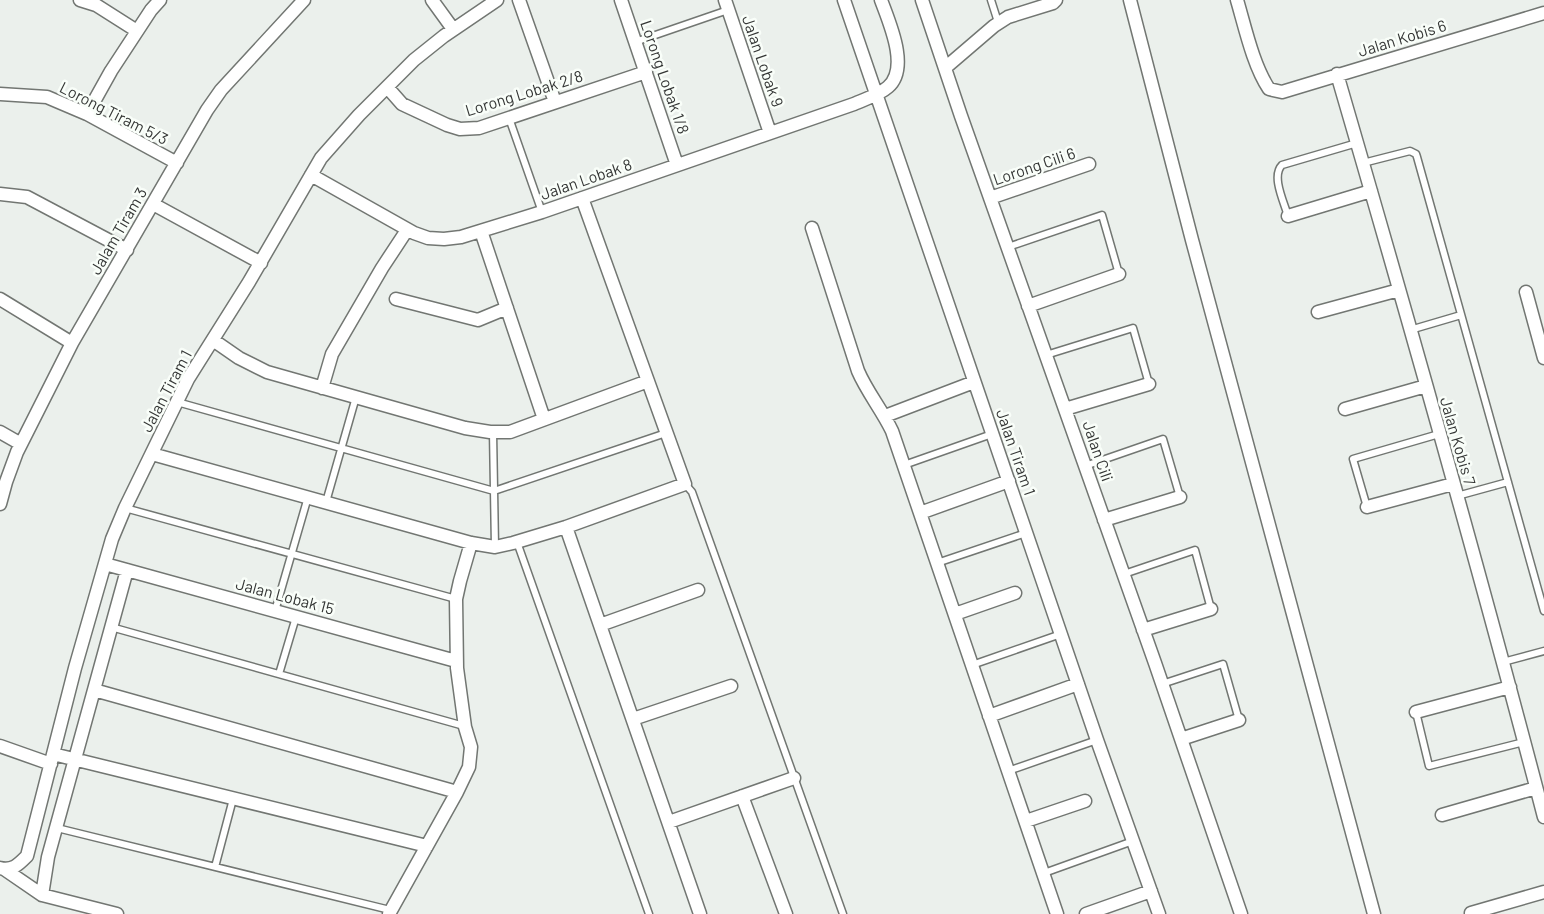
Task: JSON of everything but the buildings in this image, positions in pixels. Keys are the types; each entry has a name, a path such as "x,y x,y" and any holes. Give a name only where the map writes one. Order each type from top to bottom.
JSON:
{"street":[{"path":"80,0 96,5 137,31"},
{"path":"87,114 111,70 160,0"},
{"name":"Jalam Tiram 3","path":"0,504 21,444 72,343 221,90 304,0"},
{"path":"432,0 453,29"},
{"name":"Jalan Tiram 1","path":"2,869 16,867 27,856 75,668 112,539 189,379 261,263 321,158 359,115 414,60 453,29 497,0"},
{"path":"519,0 555,102"},
{"name":"Lorong Lobak 1/8","path":"621,0 677,165"},
{"name":"Jalan Tiram 1","path":"844,0 1008,482 1159,914"},
{"path":"876,94 889,86 894,79 897,66 897,46 881,0"},
{"name":"Jalan Cili","path":"922,0 1241,914"},
{"path":"945,68 1008,17 1053,3 1056,0"},
{"path":"1130,0 1192,240 1374,914"},
{"name":"Jalan Kobis 6","path":"1237,0 1258,68 1269,88 1282,92 1544,13"},
{"name":"Jalan Lobak 9","path":"727,5 770,133"},
{"name":"Lorong Lobak 2/8","path":"387,87 402,104 447,125 460,129 479,128 646,72"},
{"name":"Jalan Kobis 7","path":"1336,74 1426,386 1544,817"},
{"name":"Lorong Tiram 5/3","path":"0,94 47,97 87,114 177,163"},
{"name":"Jalan Lobak 8","path":"311,176 407,230 428,238 461,237 542,212 854,104 876,94"},
{"name":"Lorong Cili 6","path":"990,198 1089,164"},
{"path":"1288,216 1371,192"},
{"path":"0,194 27,197 127,250"},
{"path":"152,454 495,548 566,527 685,484 582,198"},
{"path":"153,204 261,263"},
{"path":"812,228 864,386 885,416 903,465 1058,914"},
{"path":"322,387 332,354 407,230"},
{"path":"480,231 544,419"},
{"path":"1028,306 1119,274"},
{"path":"1318,312 1399,290"},
{"path":"1526,292 1544,358"},
{"path":"0,299 72,343"},
{"path":"396,299 478,320 507,308"},
{"path":"213,340 239,358 267,372 465,428 493,432 510,432 648,381"},
{"path":"885,416 974,382"},
{"path":"1065,409 1149,384"},
{"path":"1345,409 1426,386"},
{"path":"0,432 21,444"},
{"path":"920,513 1008,482"},
{"path":"1367,507 1455,490"},
{"path":"1104,520 1180,497"},
{"path":"566,527 700,914"},
{"path":"390,912 469,767 471,747 465,727 456,661 456,599 471,543"},
{"name":"Jalan Lobak 15","path":"105,564 456,661"},
{"path":"42,895 48,857 126,570"},
{"path":"600,625 698,590"},
{"path":"955,614 1016,593"},
{"path":"1143,630 1211,609"},
{"path":"989,716 1078,684"},
{"path":"633,719 731,686"},
{"path":"1416,712 1510,687"},
{"path":"94,690 457,792"},
{"path":"1181,739 1239,720"},
{"path":"0,746 52,759 75,759 427,846"},
{"path":"669,822 794,778"},
{"path":"1442,814 1536,788"},
{"path":"742,796 786,914"},
{"path":"1026,821 1085,801"},
{"path":"2,869 42,895 117,914"},
{"path":"1086,914 1151,891"},
{"path":"1472,913 1544,892"}],"lane":[{"path":"991,0 999,23"},
{"path":"635,42 727,5"},
{"path":"509,118 542,212"},
{"path":"1288,216 1276,177 1278,169 1282,165 1357,143"},
{"path":"1363,164 1406,151 1416,154 1544,611"},
{"path":"1007,247 1102,215 1119,274"},
{"path":"1410,330 1461,315"},
{"path":"1046,355 1133,328 1149,384"},
{"path":"326,502 356,397"},
{"path":"177,402 494,491 666,433"},
{"path":"493,432 495,548"},
{"path":"903,465 992,434"},
{"path":"1367,507 1353,459 1439,434"},
{"path":"1085,466 1163,439 1180,497"},
{"path":"1455,490 1508,482"},
{"path":"685,484 692,492 843,914"},
{"path":"275,611 308,497"},
{"path":"125,508 456,599"},
{"path":"937,563 1026,533"},
{"path":"517,542 649,914"},
{"path":"1123,574 1195,550 1211,609"},
{"path":"279,674 296,616"},
{"path":"111,627 465,727"},
{"path":"972,665 1061,634"},
{"path":"1503,662 1544,651"},
{"path":"1162,684 1223,664 1239,720"},
{"path":"1416,712 1429,766 1524,742"},
{"path":"1008,771 1097,740"},
{"path":"215,867 233,798"},
{"path":"56,828 390,912"},
{"path":"1044,873 1133,841"}]}
